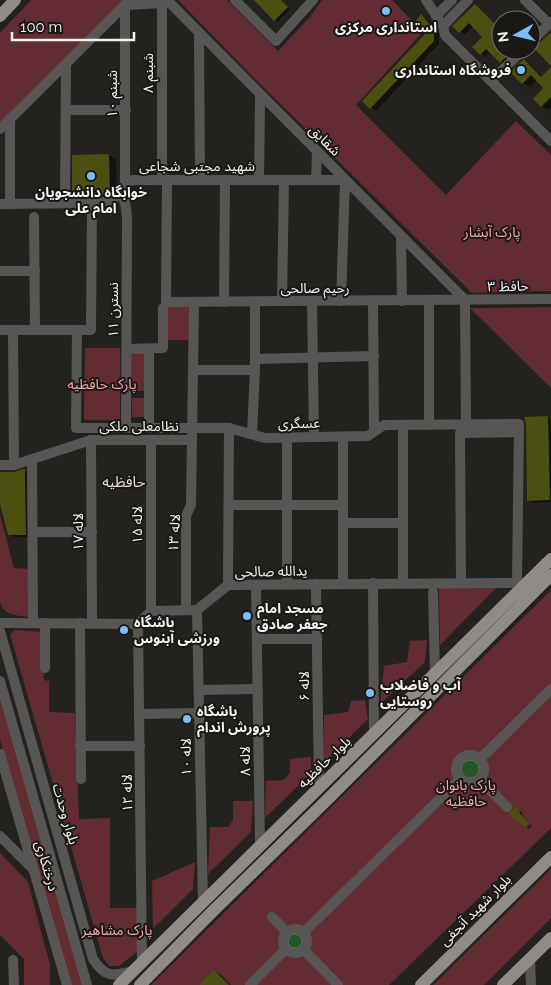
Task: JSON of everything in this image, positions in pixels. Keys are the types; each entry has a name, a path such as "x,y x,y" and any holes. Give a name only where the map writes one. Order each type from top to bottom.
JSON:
{"main road":[{"path":"0,16 15,0"},
{"name":"بلوار حافظیه","path":"140,985 212,912 330,798 551,559"},
{"name":"بلوار حافظیه","path":"119,985 526,586 551,575"},
{"path":"319,787 330,798"},
{"name":"بلوار شهید آنجفی","path":"421,985 551,857"},
{"path":"503,985 551,938"}],"street":[{"path":"235,0 276,41 313,0"},
{"path":"426,0 440,12"},
{"path":"436,0 445,35 550,137"},
{"path":"440,12 452,0"},
{"path":"442,26 468,0"},
{"path":"525,0 550,23 541,32"},
{"path":"0,129 125,5 165,1"},
{"name":"شقایق","path":"165,1 465,300"},
{"name":"شبنم ۸","path":"149,349 163,348 165,305 165,1"},
{"name":"شبنم ۱۰","path":"125,5 125,182"},
{"path":"200,34 198,35 200,180"},
{"path":"491,81 512,60"},
{"path":"65,203 66,64"},
{"path":"259,180 260,98 262,96"},
{"path":"66,110 126,110"},
{"path":"10,119 5,204 111,202 120,193"},
{"path":"316,180 317,151"},
{"name":"شهید مجتبی شجاعی","path":"120,193 125,182 134,180 345,180"},
{"path":"224,302 225,180"},
{"path":"282,302 284,180"},
{"path":"341,301 345,180"},
{"name":"نسترن ۱۱","path":"120,193 126,207 127,349 131,428 136,440"},
{"path":"0,330 91,330 92,203"},
{"path":"34,217 34,330"},
{"path":"401,238 402,301"},
{"path":"0,271 35,271"},
{"name":"حافظ ۳","path":"465,300 551,298"},
{"path":"428,300 429,425"},
{"path":"461,582 465,300"},
{"name":"رحیم صالحی","path":"165,305 194,302 465,300"},
{"path":"312,301 314,437"},
{"path":"373,301 374,431"},
{"name":"لاله ۱۳","path":"186,610 186,516 191,505 194,302"},
{"path":"252,434 255,370 255,302"},
{"path":"13,330 14,466"},
{"name":"عسگری","path":"77,330 76,428 229,428 264,438 368,436 384,425 429,425 463,429 519,428 526,586"},
{"path":"127,349 149,349 149,428"},
{"path":"255,359 374,356"},
{"path":"194,370 255,370"},
{"path":"228,585 229,428"},
{"path":"402,432 403,583"},
{"path":"287,437 287,584"},
{"name":"نظامعلی ملکی","path":"0,465 14,466 91,440 192,440"},
{"name":"لاله ۱۷","path":"91,440 92,623"},
{"name":"لاله ۱۵","path":"151,440 151,611"},
{"path":"343,584 344,442"},
{"path":"32,460 33,623"},
{"path":"229,505 343,505"},
{"path":"343,523 403,523"},
{"path":"33,532 92,532"},
{"name":"یدالله صالحی","path":"197,610 228,585 461,582 526,586"},
{"name":"لاله ۶","path":"316,584 319,787"},
{"path":"373,584 374,734"},
{"name":"لاله ۸","path":"256,585 260,846"},
{"path":"432,592 435,674"},
{"path":"0,623 138,624 151,611 197,610"},
{"name":"لاله ۱۰","path":"197,610 203,903"},
{"path":"45,668 46,623"},
{"path":"80,623 81,779"},
{"name":"لاله ۱۲","path":"138,624 142,962"},
{"name":"بلوار وحدت","path":"0,631 93,959 100,970 108,974 122,974 132,971"},
{"path":"257,639 317,639"},
{"name":"بلوار وحدت","path":"0,681 87,985"},
{"path":"199,690 258,689"},
{"path":"480,759 551,690"},
{"path":"140,714 199,713"},
{"path":"80,746 140,746"},
{"name":"درختکاری","path":"0,754 67,985"},
{"path":"467,755 480,759 484,772 480,779 469,782 460,778 457,770 459,760 467,755"},
{"path":"304,932 460,778"},
{"path":"480,779 507,806"},
{"path":"0,836 34,870"},
{"path":"272,917 286,932"},
{"path":"286,950 283,941 286,932 295,928 304,932 307,941 304,950"},
{"path":"286,950 295,953 304,950"},
{"path":"250,985 286,950"},
{"path":"304,950 338,985"},
{"path":"530,959 531,985"},
{"path":"13,960 14,985"}],"green space":[{"path":"31,0 124,0 0,124 0,33"},
{"name":"پارک آبشار","path":"178,0 227,0 278,51 310,17 322,0 392,0 423,32 356,105 446,195 516,121 551,155 551,291 472,293 249,73"},
{"path":"168,304 192,304 191,340 168,340"},
{"path":"551,307 551,388 470,308"},
{"name":"پارک حافظیه","path":"85,348 120,348 120,420 84,420"},
{"path":"130,352 146,352 145,391 130,391"},
{"path":"132,398 145,398 145,417 132,417"},
{"path":"0,515 14,568 30,569 28,617 7,612 0,602"},
{"path":"497,587 440,645 439,588"},
{"name":"پارک بانوان حافظیه","path":"551,590 551,828 389,985 151,985"},
{"name":"پارک مشاهیر","path":"15,630 42,632 44,680 49,681 49,712 75,713 79,819 110,818 110,908 138,908 138,951 119,966 109,966 103,958 10,634"},
{"path":"427,640 425,662 380,704 384,666 407,662 410,641"},
{"path":"0,693 83,985 70,985 69,983 0,740"},
{"path":"365,700 368,719 323,763 324,715 348,712 351,701"},
{"path":"311,757 311,773 265,818 266,781 283,780 290,773 290,759"},
{"path":"233,801 253,801 251,832 208,874 210,827 228,827 233,820"},
{"path":"0,853 28,882 50,965 50,985 24,985 24,959 0,935"},
{"path":"195,862 193,889 153,929 152,881"},
{"path":"551,869 551,918 484,985 433,985"}],"shaded area":[{"path":"466,760 474,760 479,765 477,776 466,778 461,773 461,765"},
{"path":"292,934 298,934 302,941 298,948 292,948 288,944 288,938"}],"building":[{"path":"254,0 281,0 288,7 274,21"},
{"path":"475,4 491,20 491,54 486,49 480,55 472,47 482,37 469,23 459,33 452,26"},
{"path":"421,14 434,29 434,41 370,109 362,101 426,33 415,22"},
{"path":"551,32 551,66 541,55 541,41"},
{"path":"523,60 541,77 551,67 551,97 541,107 533,99 543,88 531,75 522,84 510,72"},
{"name":"خوابگاه دانشجویان امام علی","path":"109,154 110,193 92,196 72,196 72,155"},
{"path":"548,416 550,500 527,501 526,424 524,417"},
{"path":"25,469 26,535 8,535 0,504 0,472 14,472"},
{"path":"514,807 519,808 520,814 530,824 525,828 516,819 510,817 509,813"},
{"path":"214,970 229,985 199,985"}],"place":[{"name":"استانداری مرکزی","path":"386,11"},
{"name":"فروشگاه استانداری","path":"521,70"},
{"name":"خوابگاه دانشجویان امام علی","path":"91,176"},
{"name":"مسجد امام جعفر صادق","path":"247,616"},
{"name":"باشگاه ورزشی آبنوس","path":"124,630"},
{"name":"آب و فاضلاب روستایی","path":"370,693"},
{"name":"باشگاه پرورش اندام","path":"187,719"}],"district":[{"name":"حافظیه","path":"124,482"}]}
